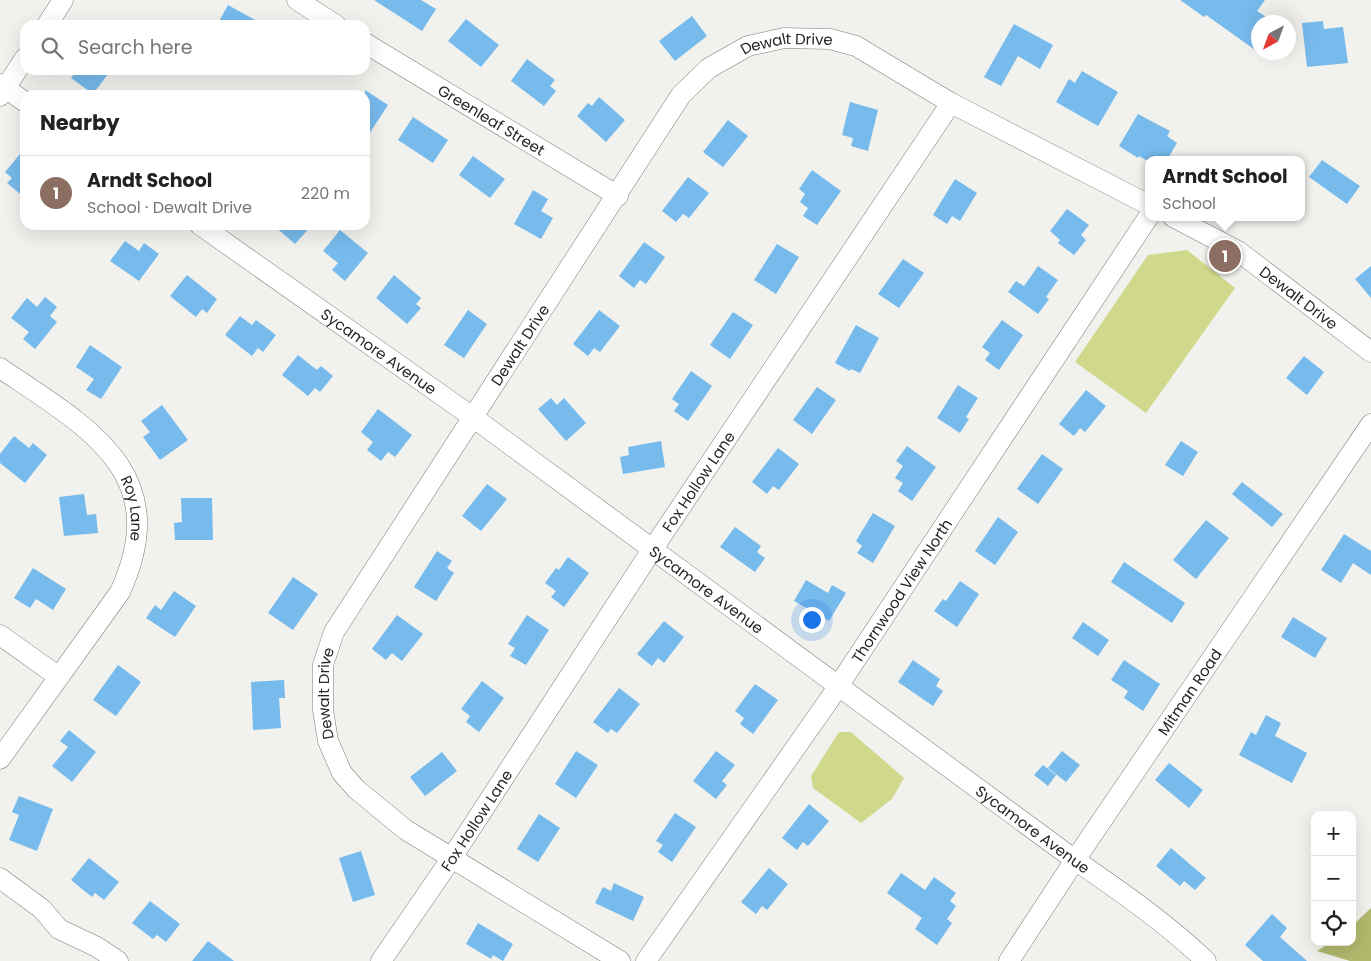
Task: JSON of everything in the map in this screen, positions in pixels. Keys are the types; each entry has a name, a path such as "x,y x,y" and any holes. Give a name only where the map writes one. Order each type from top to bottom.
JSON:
{"street":[{"path":"49,20 63,0"},
{"path":"297,0 328,20"},
{"name":"Dewalt Drive","path":"620,961 406,830 356,789 342,773 328,741 322,689 323,665 334,632 618,196 681,95 709,68 748,46 784,38 830,39 856,46 951,103 1145,203"},
{"name":"Greenleaf Street","path":"370,46 618,196"},
{"path":"20,65 2,89 20,99"},
{"name":"Fox Hollow Lane","path":"381,961 451,859 653,549 951,103"},
{"name":"Thornwood View North","path":"646,961 839,686 1146,221"},
{"name":"Dewalt Drive","path":"1181,221 1238,251 1371,352"},
{"name":"Sycamore Avenue","path":"207,230 474,418 1075,860 1160,919 1206,961"},
{"name":"Roy Lane","path":"0,368 75,419 107,448 126,473 135,497 136,544 131,568 120,592 0,759"},
{"name":"Mitman Road","path":"1009,961 1075,860 1371,424"},
{"path":"0,635 59,677"},
{"path":"0,878 42,909 59,929 97,947 118,961"}],"shaded area":[{"path":"1187,250 1235,288 1146,413 1075,362 1148,255"},
{"path":"839,732 851,732 904,778 892,799 861,823 813,788 811,776"},
{"path":"1371,908 1371,961 1350,961 1317,951 1325,946 1356,946 1356,922"}],"building":[{"path":"374,0 421,0 436,9 422,31"},
{"path":"1180,0 1265,0 1257,11 1263,15 1251,15 1251,47 1206,15 1204,17"},
{"path":"228,5 255,20 220,20"},
{"path":"692,16 707,36 675,61 659,41"},
{"path":"466,19 499,45 481,67 448,41"},
{"path":"1323,21 1324,29 1343,27 1348,63 1307,67 1302,23"},
{"path":"1014,24 1053,45 1040,69 1018,56 1001,86 984,77"},
{"path":"527,59 555,80 550,86 556,91 544,106 511,81"},
{"path":"1082,71 1118,92 1098,126 1056,102 1069,79 1075,83"},
{"path":"73,75 107,75 96,90 88,90 71,78"},
{"path":"370,93 388,105 370,132"},
{"path":"599,97 625,120 606,142 577,116 588,103 592,106"},
{"path":"850,102 878,110 868,151 851,146 853,138 842,135"},
{"path":"1138,114 1170,131 1167,136 1177,143 1169,156 1145,156 1145,159 1139,156 1138,158 1119,146"},
{"path":"413,117 448,140 433,163 398,140"},
{"path":"728,120 748,136 723,167 703,152"},
{"path":"20,154 20,194 7,183 12,178 5,172"},
{"path":"473,156 505,179 490,198 459,175"},
{"path":"1322,160 1360,186 1347,204 1309,177"},
{"path":"812,170 841,191 817,225 803,216 808,208 800,202 805,194 799,189"},
{"path":"688,177 709,193 689,218 683,214 676,222 662,211"},
{"path":"955,179 977,193 960,221 952,216 947,224 933,215"},
{"path":"533,190 548,199 541,211 553,218 541,239 514,224"},
{"path":"1067,209 1089,225 1081,235 1086,240 1074,255 1058,243 1060,240 1050,231"},
{"path":"279,230 308,230 295,244"},
{"path":"340,230 368,253 345,281 332,270 338,263 323,251"},
{"path":"125,241 139,251 144,243 159,254 139,281 110,261"},
{"path":"644,242 665,257 646,284 640,280 634,288 619,276"},
{"path":"777,244 799,257 776,294 754,280"},
{"path":"903,259 924,273 899,308 878,294"},
{"path":"1038,266 1058,280 1046,297 1049,299 1038,314 1008,292 1016,281 1024,286"},
{"path":"1371,266 1371,298 1355,279"},
{"path":"187,275 217,299 207,313 202,309 196,317 170,296"},
{"path":"394,275 421,298 416,304 421,308 407,324 376,298"},
{"path":"45,297 57,307 50,316 57,322 35,349 23,339 29,332 11,318 27,298 37,307"},
{"path":"468,310 487,324 464,358 444,345"},
{"path":"599,310 620,326 600,352 594,348 588,356 573,344"},
{"path":"733,312 753,325 730,359 710,345"},
{"path":"240,316 252,325 256,320 276,335 263,352 258,348 252,356 225,335"},
{"path":"1002,320 1023,335 999,370 985,360 990,353 982,347"},
{"path":"856,325 879,338 860,373 851,369 850,371 835,363"},
{"path":"90,345 122,367 101,399 86,390 94,379 76,367"},
{"path":"298,355 317,370 321,366 333,376 320,392 315,388 308,396 282,375"},
{"path":"1304,356 1324,372 1307,395 1286,378"},
{"path":"691,371 712,386 688,421 674,411 679,404 672,399"},
{"path":"958,385 978,398 966,417 969,419 960,433 937,418"},
{"path":"817,387 836,400 812,434 793,420"},
{"path":"1086,390 1106,406 1085,432 1080,428 1074,436 1059,424"},
{"path":"551,398 557,405 564,398 586,423 566,441 538,409"},
{"path":"162,405 188,440 160,460 143,437 150,432 141,421"},
{"path":"378,409 412,435 395,457 388,452 381,461 367,450 373,442 361,432"},
{"path":"14,436 29,448 33,443 47,455 25,483 0,463 0,454"},
{"path":"661,441 665,467 623,474 620,457 629,455 628,447"},
{"path":"1181,441 1198,452 1183,476 1165,465"},
{"path":"907,446 936,467 912,501 898,491 903,483 895,478 903,466 896,461"},
{"path":"778,448 799,464 779,490 773,486 767,494 752,482"},
{"path":"1042,454 1063,469 1038,504 1017,489"},
{"path":"1242,482 1283,514 1272,527 1232,494"},
{"path":"487,484 507,499 481,531 462,516"},
{"path":"84,494 87,515 96,514 98,533 64,536 59,497"},
{"path":"181,498 212,498 213,540 175,540 174,523 182,522"},
{"path":"873,513 895,526 873,563 857,553 862,546 856,541"},
{"path":"998,517 1018,532 995,565 975,551"},
{"path":"1206,520 1229,538 1196,579 1173,560"},
{"path":"735,527 761,546 757,552 765,558 755,572 720,547"},
{"path":"1344,534 1371,551 1371,575 1353,563 1341,583 1321,570"},
{"path":"437,551 452,561 447,568 454,573 436,601 414,587"},
{"path":"568,557 589,573 564,607 551,597 556,591 545,583 556,568 559,570"},
{"path":"1124,562 1185,603 1172,623 1111,582"},
{"path":"33,568 66,589 53,610 36,599 30,608 14,598"},
{"path":"293,577 318,594 293,630 268,613"},
{"path":"806,580 828,593 832,585 846,593 829,621 794,601"},
{"path":"960,581 979,594 957,627 934,611 943,599 946,601"},
{"path":"174,591 196,606 175,637 146,618 155,605 161,610"},
{"path":"397,615 423,634 402,661 392,653 386,660 372,649"},
{"path":"527,615 549,630 526,665 510,656 515,648 508,644"},
{"path":"1293,617 1327,638 1315,658 1281,637"},
{"path":"664,621 684,637 664,663 658,658 652,666 637,654"},
{"path":"1083,622 1109,640 1098,656 1072,638"},
{"path":"913,660 940,679 936,686 943,691 933,706 898,682"},
{"path":"1124,660 1160,684 1143,711 1124,698 1128,691 1111,680"},
{"path":"118,665 141,682 116,716 93,700"},
{"path":"284,680 285,698 279,698 281,728 253,730 251,682"},
{"path":"482,681 504,698 479,732 466,722 470,716 461,709"},
{"path":"755,684 778,700 753,734 740,724 744,718 735,711"},
{"path":"619,688 640,704 617,733 611,729 608,733 593,722"},
{"path":"1266,715 1281,723 1275,736 1307,753 1292,783 1239,755 1251,732 1256,735"},
{"path":"69,730 96,752 72,782 52,766 68,747 60,741"},
{"path":"576,751 598,765 576,798 555,784"},
{"path":"716,751 735,765 722,781 727,785 716,799 693,781"},
{"path":"1062,751 1080,765 1066,782 1048,768"},
{"path":"442,752 457,771 425,796 410,777"},
{"path":"1169,763 1203,790 1189,808 1155,780"},
{"path":"1043,765 1056,775 1048,786 1034,775"},
{"path":"19,796 53,809 37,851 9,840 19,815 12,812"},
{"path":"809,804 829,821 808,846 803,842 797,850 782,838"},
{"path":"675,813 696,827 672,862 658,852 663,845 656,841"},
{"path":"539,814 560,828 538,862 517,849"},
{"path":"1171,848 1206,878 1195,890 1184,881 1180,886 1156,866"},
{"path":"361,851 375,895 353,902 339,858"},
{"path":"89,858 119,882 104,900 95,893 92,897 71,880"},
{"path":"769,868 788,884 767,910 762,906 756,914 741,902"},
{"path":"901,873 925,890 934,877 956,893 950,901 956,906 947,919 952,923 937,945 915,929 922,918 887,893"},
{"path":"614,883 644,897 633,921 595,903 603,887 611,891"},
{"path":"150,901 180,924 166,942 157,935 153,939 132,923"},
{"path":"1272,914 1287,928 1280,937 1307,961 1263,961 1245,945"},
{"path":"478,923 513,944 503,961 493,955 491,959 466,944"},
{"path":"208,941 234,961 192,961"}],"place":[{"name":"Arndt School","path":"1225,256"}]}
